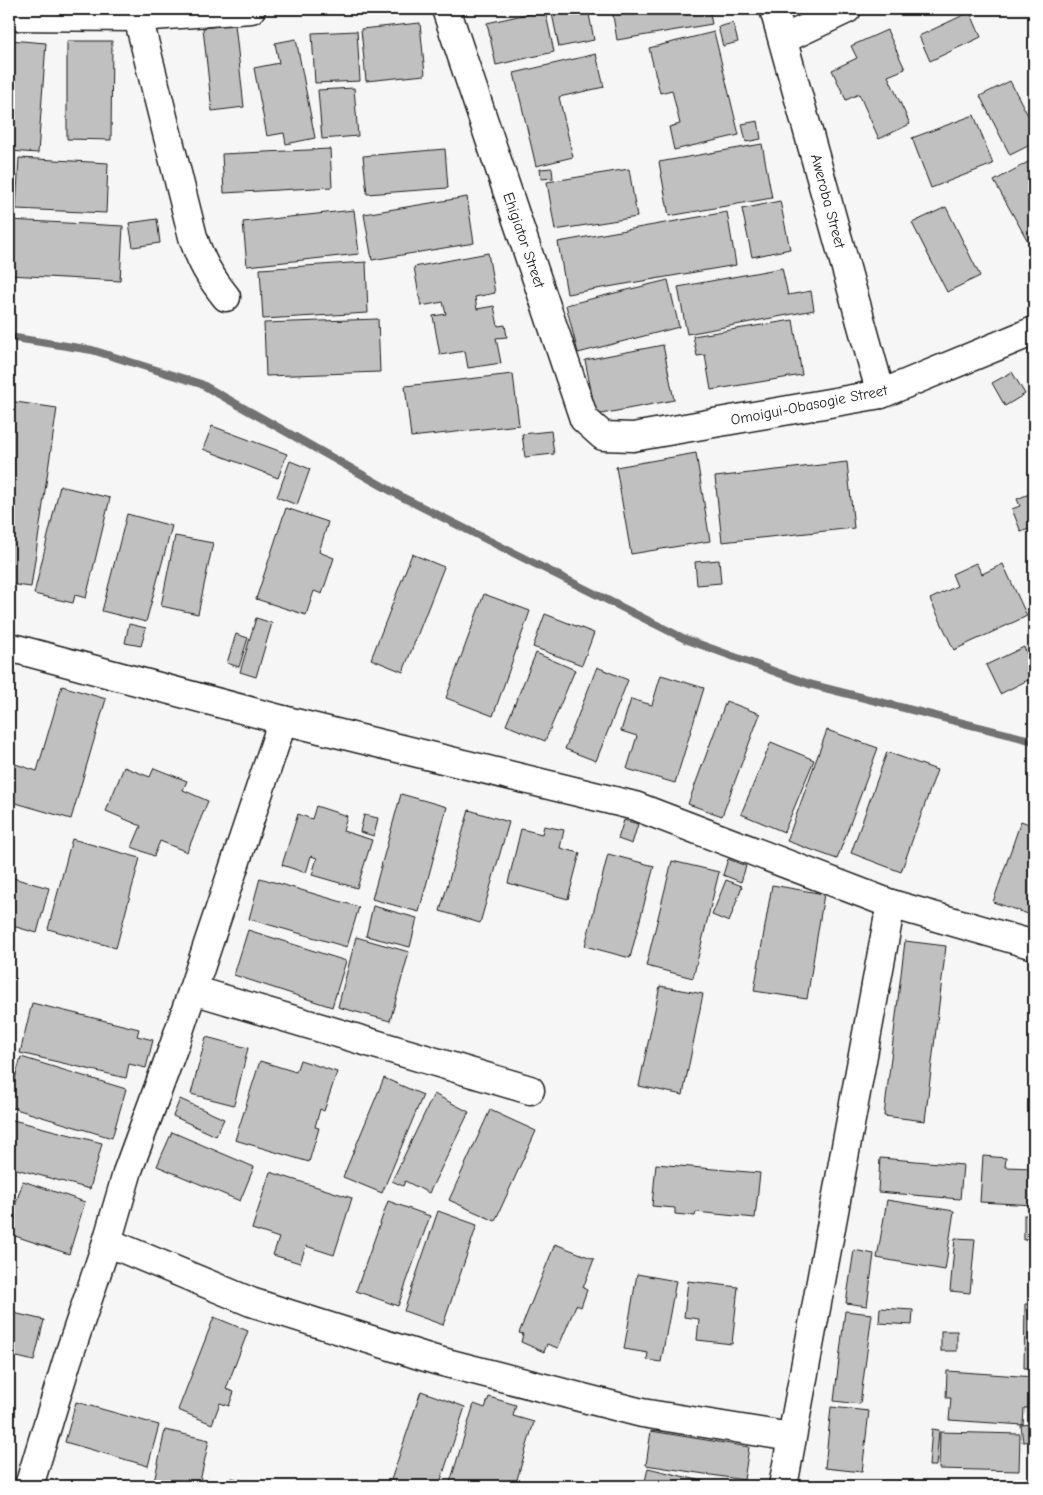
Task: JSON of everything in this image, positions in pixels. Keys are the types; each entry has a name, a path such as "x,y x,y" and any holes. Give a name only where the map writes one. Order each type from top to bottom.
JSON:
{"street":[{"path":"9,16 138,17 251,9"},
{"name":"Ehigiator Street","path":"446,9 584,419 604,436 633,437"},
{"name":"Aweroba Street","path":"774,9 784,39 882,394"},
{"path":"784,39 847,9"},
{"path":"138,17 200,259 210,277 226,297"},
{"name":"Omoigui-Obasogie Street","path":"633,437 882,394 1034,331"},
{"path":"9,647 283,720 635,806 891,904 1034,945"},
{"path":"29,1486 128,1170 193,990 283,720"},
{"path":"783,1486 891,904"},
{"path":"193,990 530,1090"},
{"path":"107,1242 250,1302 435,1360 642,1414 792,1437"}],"building":[{"path":"551,9 588,9 594,40 559,47"},
{"path":"612,9 709,9 712,24 617,40"},
{"path":"545,10 554,52 496,65 487,23"},
{"path":"970,12 981,37 930,61 919,36"},
{"path":"420,23 425,75 366,81 361,29"},
{"path":"733,23 738,42 723,46 718,27"},
{"path":"235,24 244,107 212,111 203,28"},
{"path":"887,30 905,69 888,76 910,124 879,139 859,94 846,100 832,70 857,58 851,46"},
{"path":"357,31 360,81 315,83 312,33"},
{"path":"714,32 739,135 674,150 669,127 680,124 672,90 660,93 649,48"},
{"path":"296,39 315,138 286,144 284,133 267,136 254,68 279,63 275,43"},
{"path":"9,40 46,43 38,153 9,151"},
{"path":"67,41 112,41 111,140 67,139"},
{"path":"596,54 604,87 559,97 573,157 536,166 514,73"},
{"path":"1010,81 1034,127 1034,143 1010,155 980,96"},
{"path":"354,88 358,136 322,139 318,90"},
{"path":"974,115 993,164 931,188 912,138"},
{"path":"758,121 761,139 746,142 742,124"},
{"path":"762,144 772,198 669,216 659,162"},
{"path":"330,149 332,187 224,193 222,154"},
{"path":"445,149 448,188 367,194 363,156"},
{"path":"19,158 108,163 106,213 16,209"},
{"path":"1028,162 1034,173 1034,252 994,181"},
{"path":"552,168 553,178 541,179 540,169"},
{"path":"629,169 637,217 555,230 547,182"},
{"path":"467,197 474,243 372,260 364,214"},
{"path":"780,201 790,249 752,257 742,209"},
{"path":"946,207 980,276 947,292 912,223"},
{"path":"354,210 359,254 247,266 243,222"},
{"path":"727,212 736,265 567,294 558,242"},
{"path":"157,219 160,243 133,247 129,223"},
{"path":"9,220 123,226 120,281 9,275"},
{"path":"488,253 495,293 475,297 477,309 494,306 498,326 505,325 507,337 496,338 501,363 468,368 465,351 440,355 433,316 446,314 443,302 421,306 414,267"},
{"path":"366,262 368,313 263,319 260,269"},
{"path":"782,268 788,295 811,291 814,310 687,334 678,287"},
{"path":"668,280 679,327 578,353 566,305"},
{"path":"378,319 380,372 266,376 264,323"},
{"path":"793,320 802,375 711,390 705,355 697,356 693,336"},
{"path":"663,345 674,400 596,415 585,360"},
{"path":"1012,372 1025,394 1005,406 992,383"},
{"path":"513,374 519,425 411,437 405,386"},
{"path":"9,401 57,408 31,587 9,584"},
{"path":"212,426 287,454 278,478 203,449"},
{"path":"551,431 554,454 525,457 522,434"},
{"path":"696,453 710,541 631,554 616,467"},
{"path":"290,461 310,469 297,505 277,497"},
{"path":"847,462 854,528 722,542 715,477"},
{"path":"60,486 110,498 86,598 75,595 73,603 34,594"},
{"path":"1034,492 1034,527 1021,532 1012,509 1020,506 1017,499"},
{"path":"286,508 328,522 319,552 334,558 322,594 314,591 306,615 256,599"},
{"path":"127,514 172,526 146,622 102,611"},
{"path":"175,536 213,543 198,614 161,606"},
{"path":"412,554 444,567 403,672 371,659"},
{"path":"719,560 721,583 697,585 695,562"},
{"path":"976,563 982,574 1003,564 1027,616 954,650 930,599 957,586 952,574"},
{"path":"484,594 530,611 493,716 446,698"},
{"path":"545,614 594,633 582,665 533,647"},
{"path":"256,618 272,623 256,677 240,672"},
{"path":"129,624 146,628 141,646 125,643"},
{"path":"236,634 248,638 239,667 227,663"},
{"path":"1024,647 1034,670 1034,677 1000,694 986,665"},
{"path":"536,653 575,670 545,741 506,725"},
{"path":"597,667 628,680 596,761 565,749"},
{"path":"661,675 704,688 675,783 627,769 637,736 621,731 631,699 652,705"},
{"path":"62,686 106,699 71,819 9,801 9,762 37,771"},
{"path":"726,701 760,714 722,816 688,804"},
{"path":"827,730 878,748 837,859 787,841"},
{"path":"771,742 814,760 784,832 741,814"},
{"path":"887,752 937,770 901,872 851,853"},
{"path":"124,767 150,777 154,768 187,781 183,790 208,801 187,852 160,841 154,856 132,847 141,826 106,811"},
{"path":"401,794 447,807 419,912 372,899"},
{"path":"316,806 347,816 343,831 372,840 357,888 312,875 317,858 311,856 306,873 282,865 298,814 312,819"},
{"path":"469,810 509,822 480,923 440,911"},
{"path":"364,815 378,818 374,836 360,832"},
{"path":"624,820 638,824 632,844 618,839"},
{"path":"1021,821 1034,826 1034,916 993,902"},
{"path":"544,826 564,830 560,848 580,853 568,899 508,883 521,829 542,834"},
{"path":"72,839 140,858 116,948 48,929"},
{"path":"608,854 654,866 630,958 585,946"},
{"path":"728,859 746,866 741,882 723,875"},
{"path":"672,861 719,872 693,978 646,966"},
{"path":"9,877 49,888 37,933 9,925"},
{"path":"260,878 359,907 347,947 249,919"},
{"path":"726,880 742,886 729,922 712,915"},
{"path":"772,885 824,894 807,999 754,991"},
{"path":"373,906 417,918 410,947 366,936"},
{"path":"248,930 346,961 332,1007 234,975"},
{"path":"356,937 409,952 390,1021 338,1007"},
{"path":"905,941 946,946 925,1121 884,1116"},
{"path":"660,986 703,994 683,1095 639,1086"},
{"path":"32,1003 139,1029 137,1036 153,1040 146,1068 129,1064 126,1078 20,1053"},
{"path":"206,1037 248,1048 234,1105 191,1094"},
{"path":"21,1057 126,1089 112,1138 9,1107 9,1100"},
{"path":"300,1060 337,1072 324,1111 320,1109 315,1127 319,1128 309,1162 235,1140 260,1061 296,1072"},
{"path":"384,1078 423,1095 382,1193 343,1177"},
{"path":"434,1094 469,1112 429,1193 405,1181 403,1186 392,1181"},
{"path":"180,1099 224,1119 216,1136 173,1116"},
{"path":"490,1110 536,1131 495,1221 449,1200"},
{"path":"9,1119 102,1143 90,1189 9,1167"},
{"path":"172,1132 254,1167 240,1201 157,1166"},
{"path":"983,1156 1006,1158 1005,1167 1033,1168 1032,1190 1034,1191 1034,1205 980,1202"},
{"path":"880,1158 963,1165 960,1199 878,1192"},
{"path":"656,1164 760,1173 755,1218 696,1212 695,1216 675,1214 675,1208 652,1206"},
{"path":"270,1172 352,1198 334,1255 306,1246 300,1263 273,1255 279,1238 252,1229"},
{"path":"23,1181 85,1202 69,1254 9,1234 9,1225"},
{"path":"887,1200 954,1211 945,1270 877,1258"},
{"path":"388,1201 430,1216 398,1306 356,1291"},
{"path":"438,1211 477,1225 443,1325 404,1311"},
{"path":"1024,1215 1034,1215 1034,1240 1024,1240"},
{"path":"955,1238 975,1239 970,1293 950,1291"},
{"path":"555,1244 594,1259 583,1288 587,1290 581,1307 576,1305 558,1348 547,1344 544,1352 521,1342 523,1334 519,1333"},
{"path":"854,1250 874,1254 867,1306 846,1303"},
{"path":"637,1274 676,1281 661,1362 647,1360 648,1353 624,1349"},
{"path":"688,1281 738,1287 732,1344 697,1340 699,1319 684,1317"},
{"path":"1025,1304 1034,1304 1034,1368 1024,1368"},
{"path":"880,1308 913,1310 912,1325 879,1323"},
{"path":"845,1311 872,1314 860,1404 834,1401"},
{"path":"9,1312 44,1320 34,1361 9,1355"},
{"path":"214,1317 248,1331 226,1389 234,1392 229,1406 220,1403 212,1424 178,1410"},
{"path":"941,1331 957,1331 957,1351 941,1351"},
{"path":"947,1371 1034,1377 1034,1408 1024,1408 1023,1425 949,1420 951,1398 946,1398"},
{"path":"421,1391 465,1407 439,1486 389,1486"},
{"path":"489,1397 516,1405 513,1416 534,1422 515,1486 449,1486 474,1404 485,1408"},
{"path":"76,1402 159,1425 148,1466 65,1442"},
{"path":"831,1407 869,1411 862,1472 825,1468"},
{"path":"1034,1424 1034,1441 1023,1442 1021,1425"},
{"path":"932,1429 939,1430 936,1466 929,1466"},
{"path":"165,1430 209,1440 199,1486 160,1486 160,1484 154,1482"},
{"path":"651,1431 749,1447 744,1480 646,1465"},
{"path":"940,1432 1020,1434 1019,1471 939,1469"},
{"path":"648,1468 710,1483 709,1486 644,1486"},
{"path":"232,1478 259,1484 259,1486 225,1486 226,1483 230,1484"},
{"path":"932,1484 1027,1486 932,1486"}],"waterway":[{"path":"9,337 92,350 201,384 402,497 685,639 809,684 1034,741"}]}
